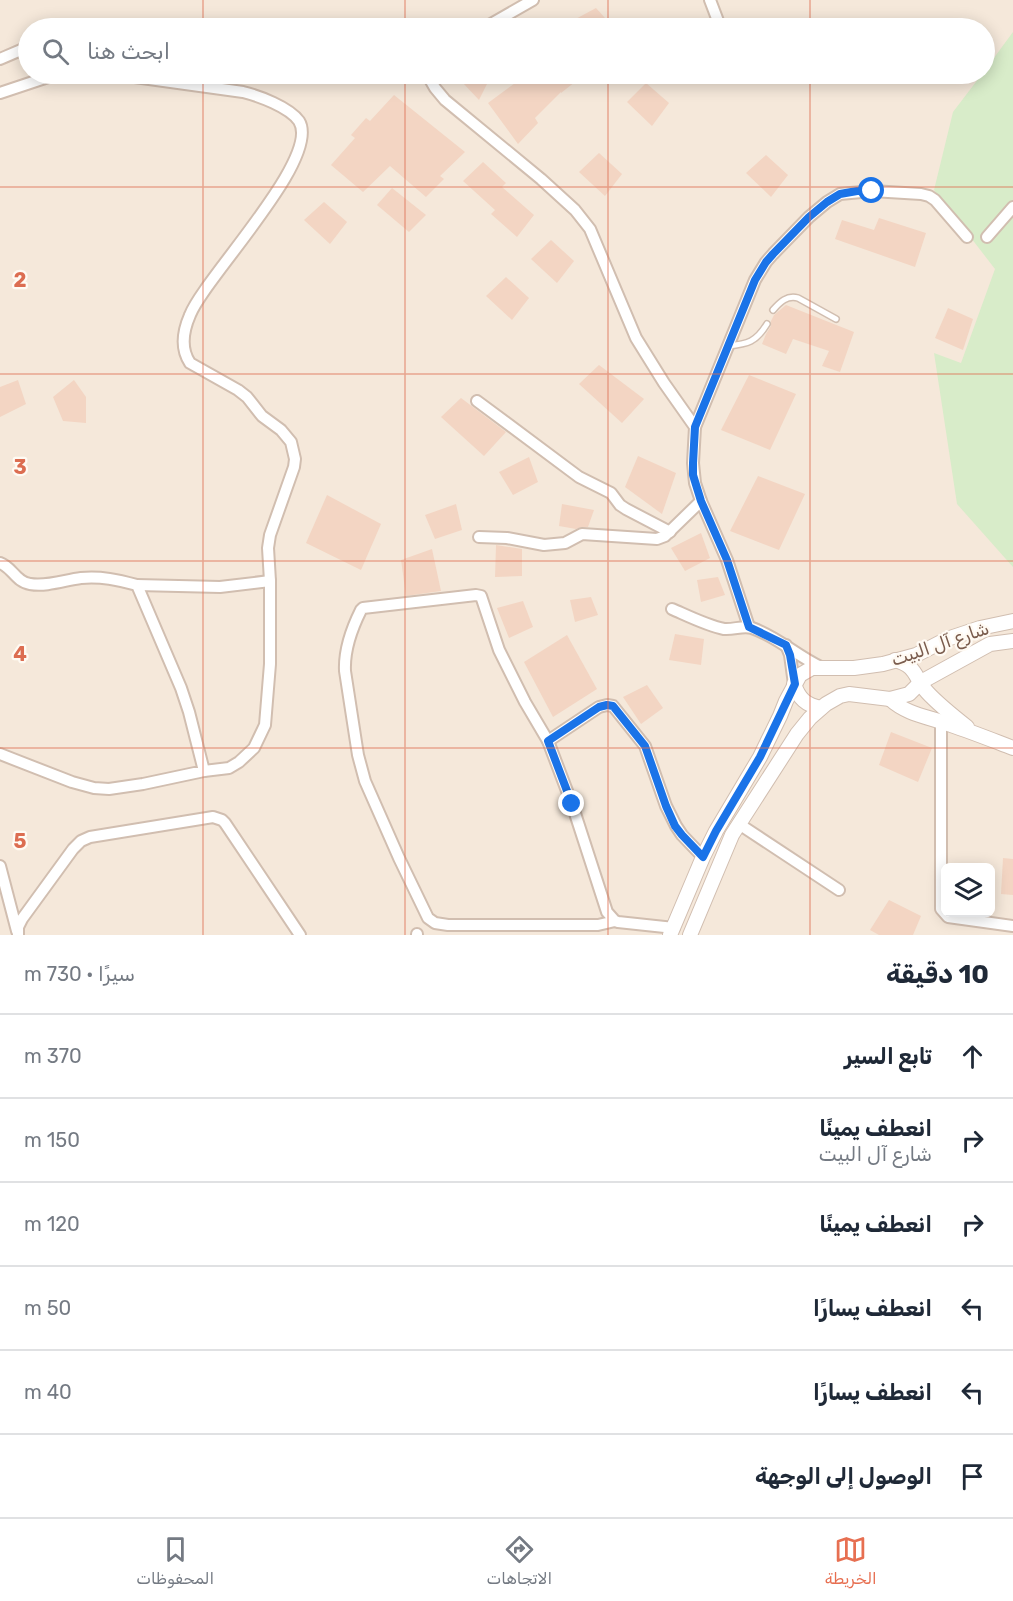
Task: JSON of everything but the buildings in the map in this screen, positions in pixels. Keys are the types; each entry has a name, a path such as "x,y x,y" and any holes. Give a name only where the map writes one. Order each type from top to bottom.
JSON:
{"street":[{"path":"502,18 533,0"},
{"path":"710,0 717,18"},
{"path":"0,59 18,51"},
{"path":"0,93 27,84"},
{"path":"0,754 72,782 94,788 109,789 229,768 254,748 265,725 270,664 268,548 270,535 295,459 291,442 281,430 262,416 247,397 238,390 190,363 186,358 183,344 190,313 273,197 290,168 302,140 300,123 284,108 256,96 185,84"},
{"path":"433,84 445,100 541,179 585,221 636,338 664,384 695,427"},
{"path":"749,627 727,560 701,501 693,475 695,427 755,280 766,262 809,217 840,194 872,191 928,196 940,206 967,237"},
{"path":"987,237 1013,207"},
{"path":"477,401 579,477 611,493 626,509 670,532"},
{"path":"479,537 507,538 544,545 565,543 582,534 657,539 663,538 670,532 701,501"},
{"path":"0,563 4,564 20,581 30,584 106,577 137,585 220,587 270,581"},
{"path":"137,585 182,688 204,771"},
{"path":"615,921 604,907 572,804 548,741 499,650 480,595 383,605 361,610 347,646 345,671 362,774 428,918 435,923 448,925 598,925 615,921 672,931 716,831 760,757 800,675 812,668 821,667"},
{"path":"672,609 719,628 749,627 786,645 821,667"},
{"name":"شارع آل البيت","path":"821,667 869,667 916,655 947,639 980,628 1013,621"},
{"name":"شارع آل البيت","path":"890,699 909,694 921,682 990,644 1013,641"},
{"path":"786,645 797,693 803,701 821,708"},
{"path":"895,660 911,667 926,690 939,704 973,732"},
{"path":"690,935 732,835 797,734 821,708 840,696 849,694 890,699 905,710 973,732 1013,748"},
{"path":"548,741 599,707 613,706 645,746 675,826 703,857"},
{"path":"940,721 941,909 948,917 1013,926"},
{"path":"18,935 22,919 81,841 90,837 213,817 225,823 300,935"},
{"path":"739,824 839,890"},
{"path":"0,866 18,935"}],"lane":[{"path":"772,310 781,302 793,297 836,319"},
{"path":"727,346 747,344 761,334 767,324"}],"shaded area":[{"path":"0,0 1013,0 1013,935 0,935"}],"green space":[{"path":"1013,32 1013,567 957,504 934,353 961,363 995,269 934,190 953,112 974,84 995,84 995,56"}],"route":[{"path":"572,804 548,741 599,707 607,705 613,706 640,738 649,753 675,826 703,857 760,757 795,684 790,655 786,645 749,627 727,560 695,483 693,463 695,427 755,280 766,262 809,217 834,197 846,192 872,191"}]}
